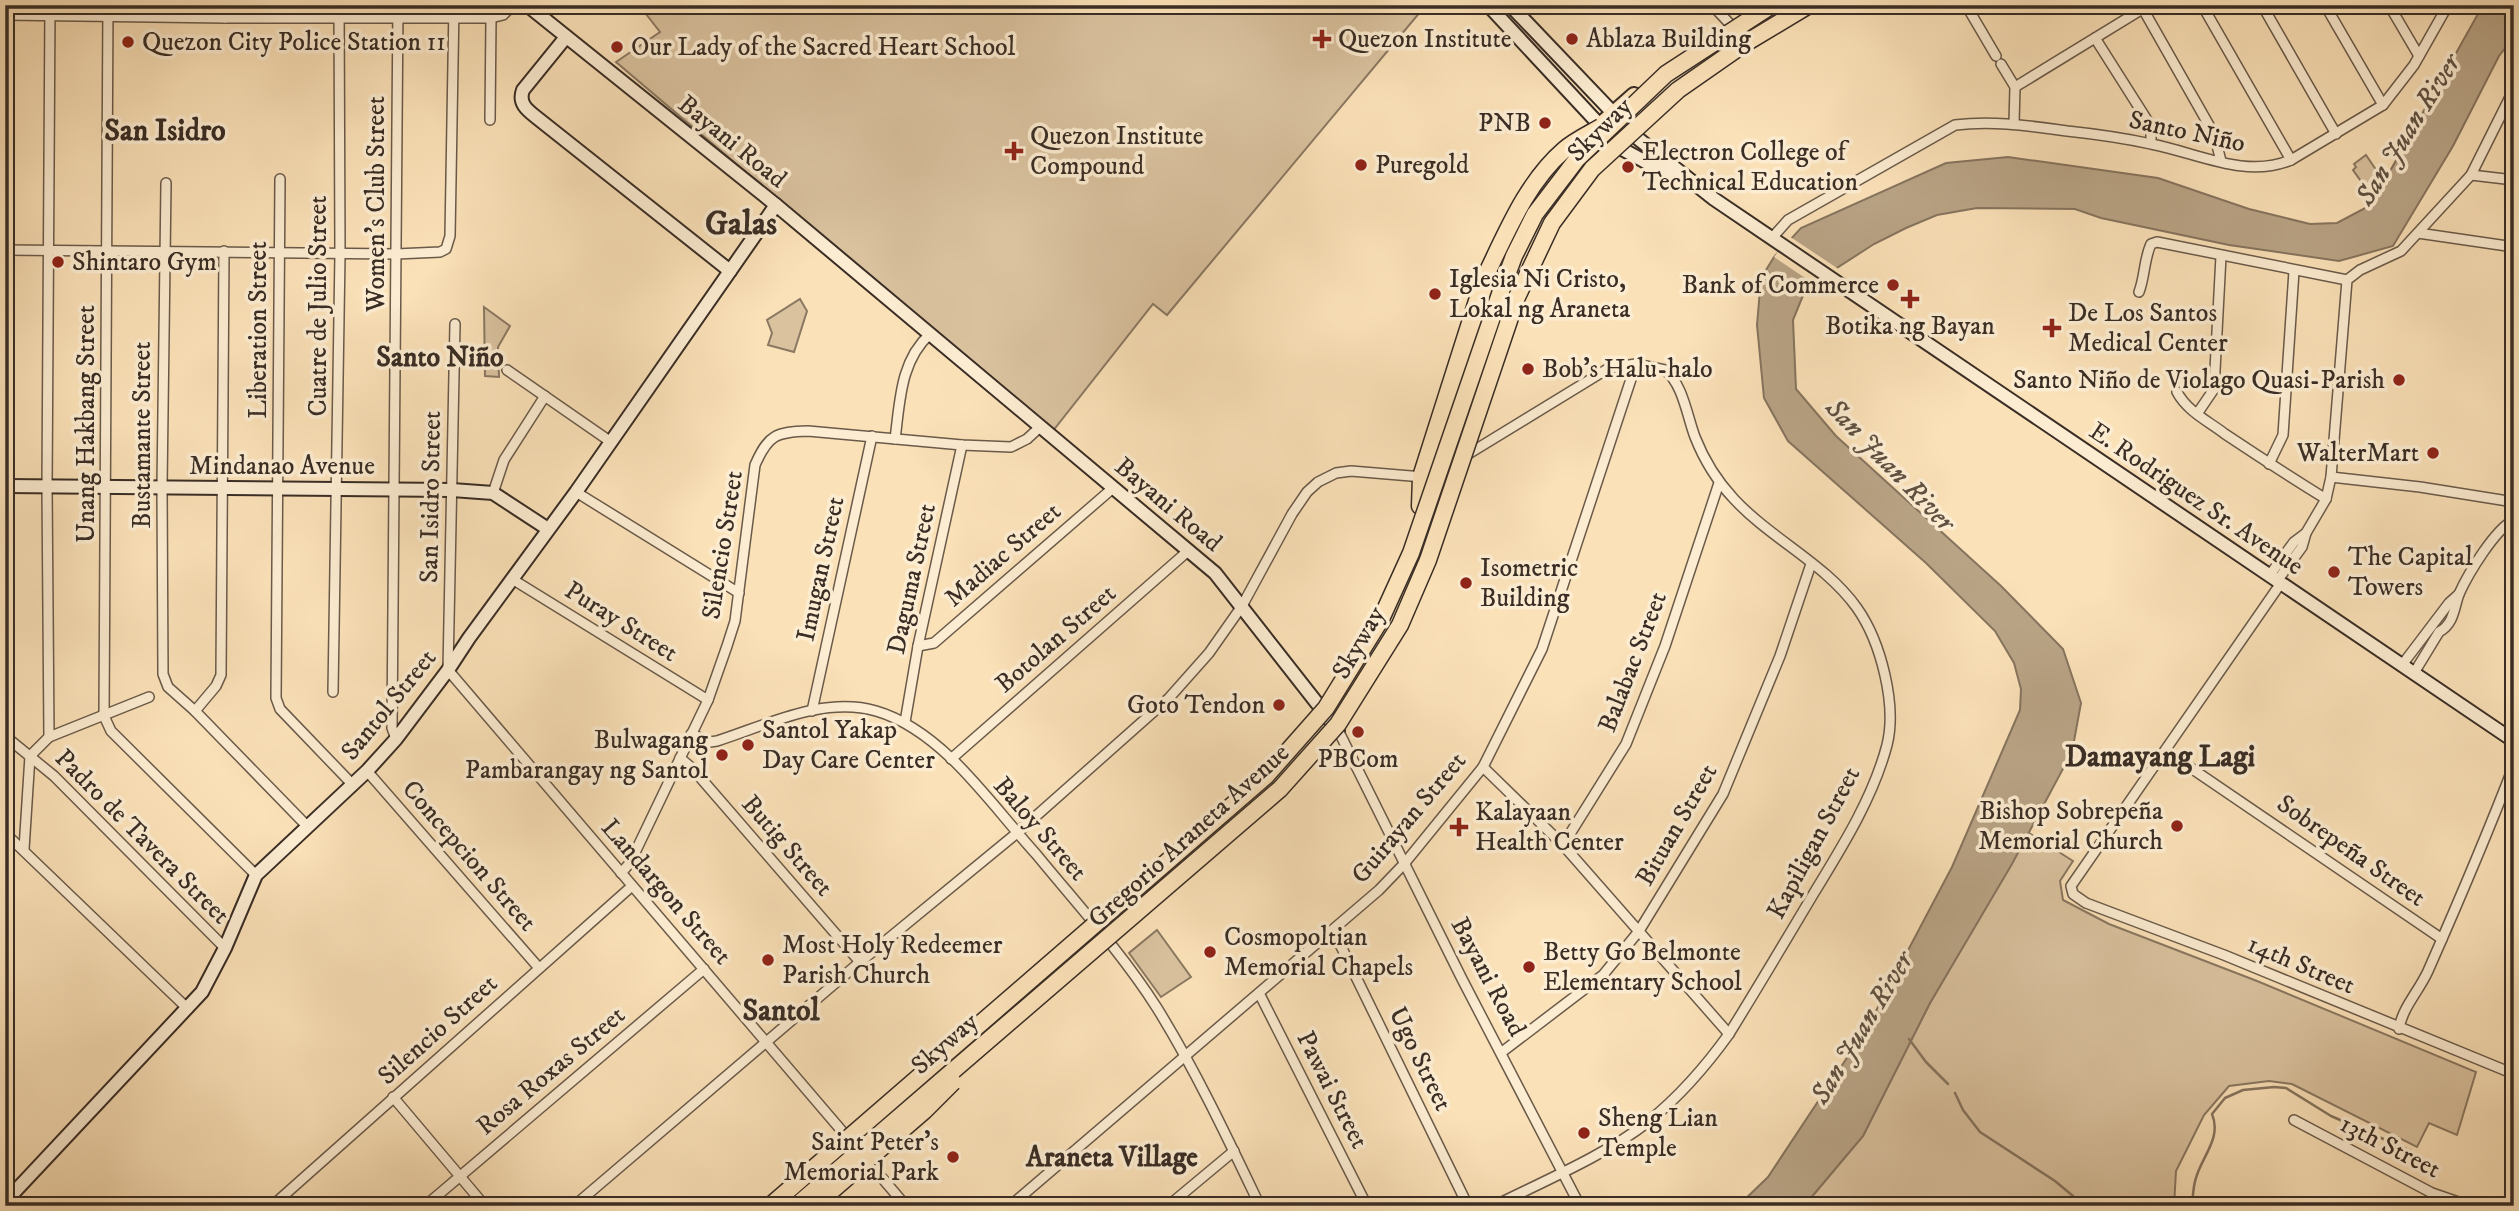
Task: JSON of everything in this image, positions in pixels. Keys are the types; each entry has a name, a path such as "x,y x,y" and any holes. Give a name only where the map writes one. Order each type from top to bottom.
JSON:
{"highway":[{"name":"Skyway","path":"770,1206 1266,776 1326,708 1381,619 1411,553 1514,256 1535,214 1577,159 1667,74 1772,5"},
{"name":"Skyway","path":"796,1206 1280,789 1338,724 1372,673 1399,625 1428,561 1517,297 1552,223 1592,169 1678,90 1744,44 1809,5"},
{"path":"1420,506 1427,477 1427,461 1484,279 1520,206 1564,150 1629,108"},
{"path":"814,1206 924,1111 1066,972"}],"main road":[{"path":"1427,477 1506,254 1545,189 1599,126 1663,70 1762,5"},
{"name":"Gregorio Araneta Avenue","path":"803,1206 1283,790 1338,730 1376,673 1434,561 1522,295 1572,201 1597,172 1681,94 1747,48 1820,5"},
{"name":"Gregorio Araneta Avenue","path":"762,1206 1264,772 1322,707 1374,615 1404,551 1420,506"}],"street":[{"name":"Unang Hakbang Street","path":"104,716 108,5"},
{"path":"165,5 165,17"},
{"path":"225,5 225,18"},
{"path":"280,5 280,17"},
{"name":"Cuatre de Julio Street","path":"333,692 340,254 339,5"},
{"name":"Women's Club Street","path":"396,739 392,728 398,5"},
{"path":"5,250 396,254 446,249 450,236 453,5"},
{"path":"5,15 50,10 108,16 491,18 503,15 513,5"},
{"name":"Bayani Road","path":"527,5 776,205 1214,573 1338,730 1580,1206"},
{"name":"E. Rodriguez Sr. Avenue","path":"1488,5 1622,149 1714,199"},
{"name":"E. Rodriguez Sr. Avenue","path":"1510,5 1612,114 1714,199 2514,741"},
{"path":"1712,5 1730,24"},
{"path":"1965,5 2015,87 2014,124"},
{"path":"2202,5 2291,160"},
{"path":"2262,5 2336,134"},
{"path":"2325,5 2383,105"},
{"path":"2389,5 2419,56"},
{"name":"Santo Niño","path":"1777,242 1781,226 1955,125 1974,122 2014,124 2151,144 2242,168 2259,169 2291,160 2383,105 2397,90 2448,5"},
{"path":"2015,87 2146,7 2214,134 2221,161"},
{"path":"49,737 47,486 50,10"},
{"path":"490,120 491,18"},
{"path":"566,37 523,90 523,105 730,271"},
{"path":"2095,38 2147,120 2151,144"},
{"path":"2166,751 2276,580 2302,547 2306,533 2326,499 2332,477 2347,281 2360,270 2402,251 2471,175 2514,89"},
{"path":"2471,175 2514,180"},
{"name":"Liberation Street","path":"280,179 276,701 280,709 353,785"},
{"name":"Bustamante Street","path":"166,183 162,488 163,674 168,687 195,711"},
{"name":"Santol Street","path":"5,1202 202,992 225,948 256,875 353,785 396,739 576,492 776,205"},
{"path":"2418,233 2514,247"},
{"path":"2139,292 2147,251 2151,244 2157,242 2347,281"},
{"path":"224,251 221,675 216,686 195,711 309,827"},
{"path":"2197,414 2214,388 2221,256"},
{"path":"2269,464 2283,435 2294,271"},
{"name":"San Isidro Street","path":"448,670 455,324"},
{"path":"895,439 906,369 913,354 930,334"},
{"name":"Kapiligan Street","path":"1470,453 1609,368 1636,364 1665,370 1677,384 1696,438 1719,483 1739,504 1811,564 1856,607 1871,634 1882,664 1887,690 1887,744 1861,810 1730,1034 1692,1081 1648,1122 1563,1172 1494,1206"},
{"name":"Guirayan Street","path":"1010,1206 1379,890 1404,864 1483,767 1542,649 1636,364"},
{"path":"506,370 611,442"},
{"path":"2177,392 2183,404 2269,464 2326,499"},
{"path":"493,494 503,460 545,396"},
{"name":"Silencio Street","path":"621,873 630,863 708,700 735,621 755,465 764,446 777,435 786,432 872,436 962,446 1011,447 1027,439 1040,427"},
{"name":"Imugan Street","path":"811,711 872,436"},
{"name":"Daguma Street","path":"905,722 918,646 962,446"},
{"path":"574,1206 860,962 1017,833 1169,698 1209,653 1242,606 1269,561 1292,514 1307,492 1318,482 1336,473 1351,471 1427,477"},
{"path":"2332,477 2420,487 2512,502"},
{"name":"Balabac Street","path":"1563,845 1626,744 1665,646 1719,483"},
{"name":"Mindanao Avenue","path":"5,486 452,490 493,494 548,529"},
{"name":"Madiac Street","path":"918,646 934,643 1113,488"},
{"path":"576,492 739,593"},
{"path":"2414,673 2449,603 2460,593 2495,534 2514,520"},
{"name":"Botolan Street","path":"951,759 1188,551"},
{"name":"Bituan Street","path":"1502,1052 1603,975 1639,931 1723,794 1780,656 1811,564"},
{"name":"Puray Street","path":"512,579 708,700"},
{"path":"2402,665 2430,638"},
{"name":"Landargon Street","path":"448,670 906,1206"},
{"path":"24,849 30,756 49,737 149,697"},
{"name":"Baloy Street","path":"691,734 702,740 717,741 811,711 850,707 875,711 905,722 951,759 1092,922 1156,1007 1234,1151 1260,1206"},
{"path":"104,716 111,731 256,875"},
{"name":"Padro de Tavera Street","path":"5,736 54,776 225,948"},
{"name":"14th Street","path":"2166,751 2071,886 2073,894 2086,904 2224,955 2514,1074"},
{"name":"Sobrepeña Street","path":"2166,751 2442,939"},
{"name":"Butig Street","path":"680,758 692,768 860,962"},
{"path":"2399,1029 2400,1019 2421,987 2442,939 2514,765"},
{"path":"1483,767 1563,845 1730,1034"},
{"name":"Concepcion Street","path":"367,771 539,968"},
{"path":"5,833 188,1009"},
{"name":"Silencio Street","path":"272,1206 632,886"},
{"name":"Ugo Street","path":"1333,930 1468,1206"},
{"name":"Rosa Roxas Street","path":"425,1206 704,969"},
{"name":"Pawai Street","path":"1259,993 1367,1206"},
{"path":"393,1097 485,1206"},
{"name":"13th Street","path":"2294,1120 2432,1193 2470,1206"},
{"path":"1168,1206 1234,1151"}],"shaded area":[{"name":"Quezon Institute Compound","path":"639,5 1426,5 1167,315 1153,304 1052,432 616,62 660,32"},
{"path":"2483,5 2514,5 2514,37 2499,56 2453,146 2393,246 2339,261 2229,245 2101,218 2075,209 1977,208 1937,215 1906,228 1874,244 1806,288 1793,320 1796,389 1836,436 2001,586 2063,649 2081,703 2072,752 2012,864 1930,1003 1863,1136 1804,1206 1738,1206 1768,1177 1868,1026 1952,867 2020,710 2021,689 2014,663 1995,631 1926,563 1788,441 1764,398 1757,325 1761,278 1774,257 1801,228 1946,163 2008,157 2158,178 2249,209 2310,224 2337,223 2371,205"},
{"path":"2366,155 2383,180 2368,191 2353,170 2356,167 2354,164"},
{"path":"800,299 807,311 794,352 768,345 772,333 767,320"},
{"path":"484,307 510,326 498,347 499,377 485,376"},
{"path":"2029,833 2073,861 2060,881 2063,900 2109,924 2257,981 2476,1072 2457,1135 2429,1123 2417,1147 2292,1084 2269,1081 2229,1086 2204,1115 2176,1171 2174,1206 1804,1206 1863,1136 1930,1003"},
{"path":"1157,930 1191,977 1161,997 1129,953"}],"pier":[{"path":"1789,236 1840,270 1838,273 1817,286 1774,257"}],"waterway":[{"path":"1909,1039 1926,1062 1948,1084"},
{"path":"2192,1206 2195,1181 2215,1131 2212,1114 2225,1098 2243,1090 2286,1088 2331,1116 2413,1152"},
{"path":"1955,1093 1963,1110 1980,1132 2055,1181 2085,1206"}],"place":[{"name":"Quezon Institute","path":"1322,39"},
{"name":"Ablaza Building","path":"1572,39"},
{"name":"Quezon City Police Station 11","path":"128,42"},
{"name":"Our Lady of the Sacred Heart School","path":"617,47"},
{"name":"PNB","path":"1545,123"},
{"name":"Quezon Institute Compound","path":"1014,151"},
{"name":"Puregold","path":"1361,165"},
{"name":"Electron College of Technical Education","path":"1628,167"},
{"name":"Shintaro Gym","path":"58,262"},
{"name":"Bank of Commerce","path":"1893,285"},
{"name":"Iglesia Ni Cristo, Lokal ng Araneta","path":"1435,294"},
{"name":"Botika ng Bayan","path":"1910,299"},
{"name":"De Los Santos Medical Center","path":"2052,328"},
{"name":"Bob's Halu-halo","path":"1528,369"},
{"name":"Santo Niño de Violago Quasi-Parish","path":"2399,380"},
{"name":"WalterMart","path":"2433,453"},
{"name":"The Capital Towers","path":"2334,572"},
{"name":"Isometric Building","path":"1466,583"},
{"name":"Goto Tendon","path":"1279,705"},
{"name":"PBCom","path":"1358,732"},
{"name":"Santol Yakap Day Care Center","path":"748,745"},
{"name":"Bulwagang Pambarangay ng Santol","path":"722,755"},
{"name":"Bishop Sobrepeña Memorial Church","path":"2177,826"},
{"name":"Kalayaan Health Center","path":"1459,827"},
{"name":"Cosmopoltian Memorial Chapels","path":"1210,952"},
{"name":"Most Holy Redeemer Parish Church","path":"768,960"},
{"name":"Betty Go Belmonte Elementary School","path":"1529,967"},
{"name":"Sheng Lian Temple","path":"1584,1133"},
{"name":"Saint Peter's Memorial Park","path":"953,1157"}],"district":[{"name":"San Isidro","path":"165,131"},
{"name":"Galas","path":"741,224"},
{"name":"Santo Niño","path":"440,357"},
{"name":"Damayang Lagi","path":"2160,757"},
{"name":"Santol","path":"781,1011"},
{"name":"Araneta Village","path":"1112,1157"}],"water label":[{"name":"San Juan River","path":"2408,130"},
{"name":"San Juan River","path":"1890,465"},
{"name":"San Juan River","path":"1862,1028"}]}
